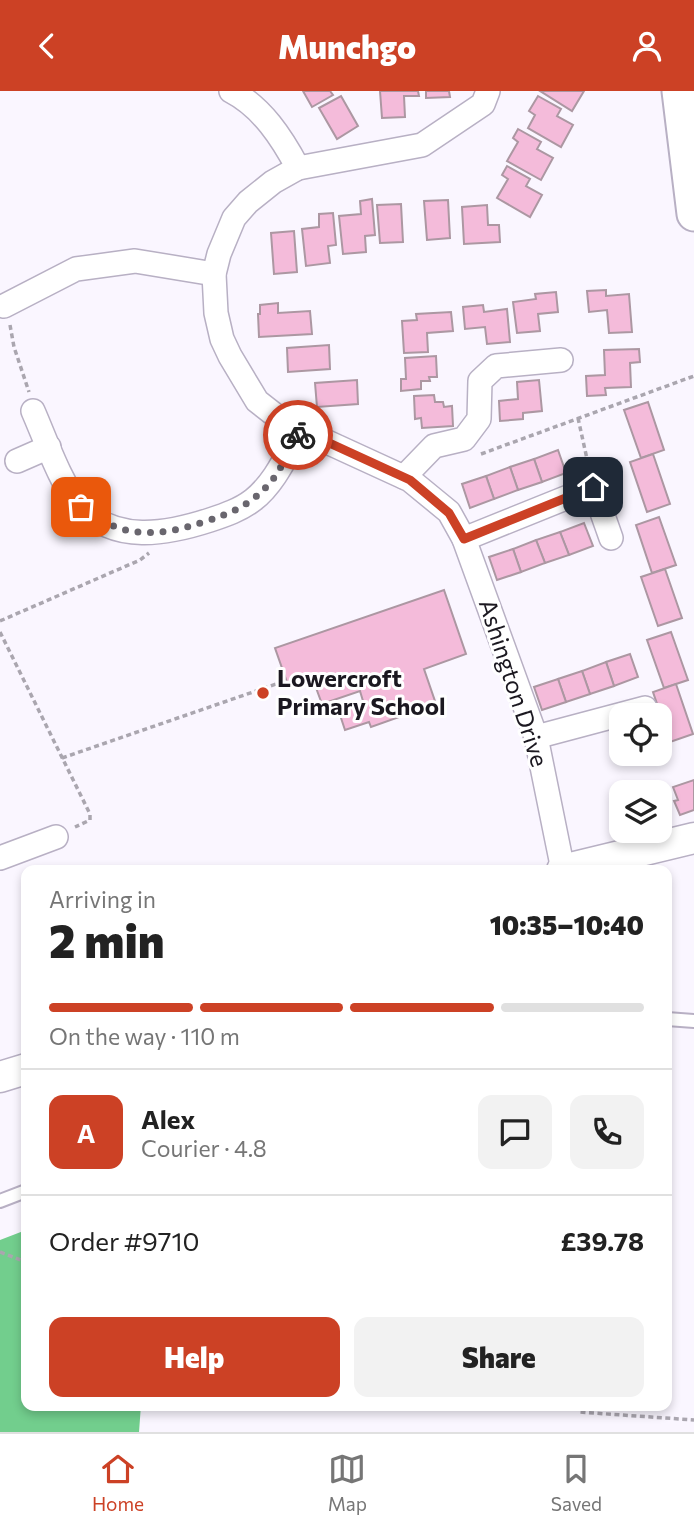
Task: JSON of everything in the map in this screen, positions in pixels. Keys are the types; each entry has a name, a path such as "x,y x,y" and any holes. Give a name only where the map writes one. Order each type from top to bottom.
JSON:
{"main road":[{"path":"679,91 694,214"}],"street":[{"path":"231,91 241,96 265,118 285,143 298,168"},
{"name":"Ashington Drive","path":"488,91 483,104 422,145 298,168 273,181 234,218 214,274 216,313 222,339 257,401 280,419 301,430 404,477 449,513 464,539 536,737 562,865"},
{"path":"5,309 76,268 135,261 214,274"},
{"path":"404,477 434,446 464,439 479,419 480,381 496,366 561,359"},
{"path":"33,411 70,492 81,507 110,525 130,532 155,534 224,516 253,501 270,484 301,430"},
{"path":"17,461 49,447"},
{"path":"464,539 593,487 611,538"},
{"path":"536,737 609,718"},
{"path":"0,858 56,837"},
{"path":"583,865 694,838"},
{"path":"0,1077 21,1071"}],"lane":[{"path":"672,1019 694,1021"},
{"path":"0,1201 21,1193"}],"path":[{"path":"5,309 14,347 32,399 33,411"},
{"path":"474,456 694,376"},
{"path":"578,418 593,487"},
{"path":"0,621 147,557 155,534"},
{"path":"0,632 91,818 56,837"},
{"path":"62,758 282,682"},
{"path":"0,1252 21,1260"},
{"path":"579,1411 694,1420"}],"green space":[{"path":"21,1232 21,1411 141,1411 139,1432 0,1432 0,1240"}],"building":[{"path":"303,91 330,91 333,95 312,107"},
{"path":"380,91 418,91 419,96 404,96 405,117 382,118"},
{"path":"426,91 449,91 450,97 426,98"},
{"path":"540,91 584,91 572,111"},
{"path":"341,96 358,126 337,139 319,108"},
{"path":"538,96 561,109 557,116 573,125 561,147 528,128 535,115 529,111"},
{"path":"518,129 541,142 537,149 553,158 541,180 507,161 518,142 513,138"},
{"path":"507,166 530,179 526,186 542,195 530,217 497,198 508,179 502,175"},
{"path":"372,199 375,235 365,236 366,252 343,254 339,216 361,214 360,201"},
{"path":"448,200 450,238 427,240 424,201"},
{"path":"401,204 403,242 380,243 377,205"},
{"path":"487,205 488,225 499,225 500,242 464,244 462,207"},
{"path":"333,213 336,245 328,246 330,263 306,266 302,229 319,227 319,214"},
{"path":"294,231 297,272 274,274 271,233"},
{"path":"606,290 606,296 629,294 632,332 609,333 607,310 589,312 587,291"},
{"path":"556,292 558,312 538,314 540,331 517,333 513,302 536,299 535,294"},
{"path":"278,303 278,313 310,311 312,334 259,337 260,305"},
{"path":"483,305 484,312 507,309 510,342 487,344 485,327 465,329 463,307"},
{"path":"451,312 453,331 427,333 428,352 404,353 402,321 417,320 416,314"},
{"path":"329,345 330,369 288,372 287,348"},
{"path":"639,349 640,362 630,363 631,387 605,388 606,395 587,396 586,376 605,375 604,350"},
{"path":"436,356 437,377 429,377 430,381 421,381 421,389 401,391 401,379 406,379 405,358"},
{"path":"357,380 358,404 317,407 315,383"},
{"path":"539,380 542,411 523,413 523,419 500,421 499,401 518,399 517,382"},
{"path":"434,395 435,402 443,402 444,407 452,406 453,426 422,428 421,418 415,419 414,396"},
{"path":"648,402 664,450 641,458 624,410"},
{"path":"558,450 566,473 542,482 534,459"},
{"path":"653,454 670,504 647,512 630,462"},
{"path":"534,459 542,482 518,490 510,467"},
{"path":"510,467 518,490 494,499 486,476"},
{"path":"486,476 494,499 470,508 462,484"},
{"path":"659,517 676,565 652,573 636,525"},
{"path":"584,523 593,546 569,555 560,532"},
{"path":"560,532 569,555 545,563 536,540"},
{"path":"536,540 545,563 521,572 513,549"},
{"path":"513,549 521,572 497,580 489,557"},
{"path":"665,569 682,618 658,626 641,577"},
{"path":"444,590 466,654 424,669 436,704 371,727 369,722 345,730 338,709 363,701 360,691 322,704 312,677 288,685 275,648"},
{"path":"671,632 688,680 664,688 647,640"},
{"path":"630,654 638,677 614,686 606,662"},
{"path":"606,662 614,686 590,694 582,671"},
{"path":"582,671 590,694 566,702 558,679"},
{"path":"558,679 566,702 542,710 534,687"},
{"path":"676,684 693,734 672,741 672,703 657,703 653,692"},
{"path":"694,780 694,810 680,815 674,801 678,800 673,787"}],"way so far":[{"path":"81,507 110,525 130,532 155,534 224,516 253,501 270,484 298,435"}],"place":[{"name":"Lowercroft Primary School","path":"263,693"}],"route":[{"path":"298,435 301,430 410,480 449,513 464,539 593,487"}]}
